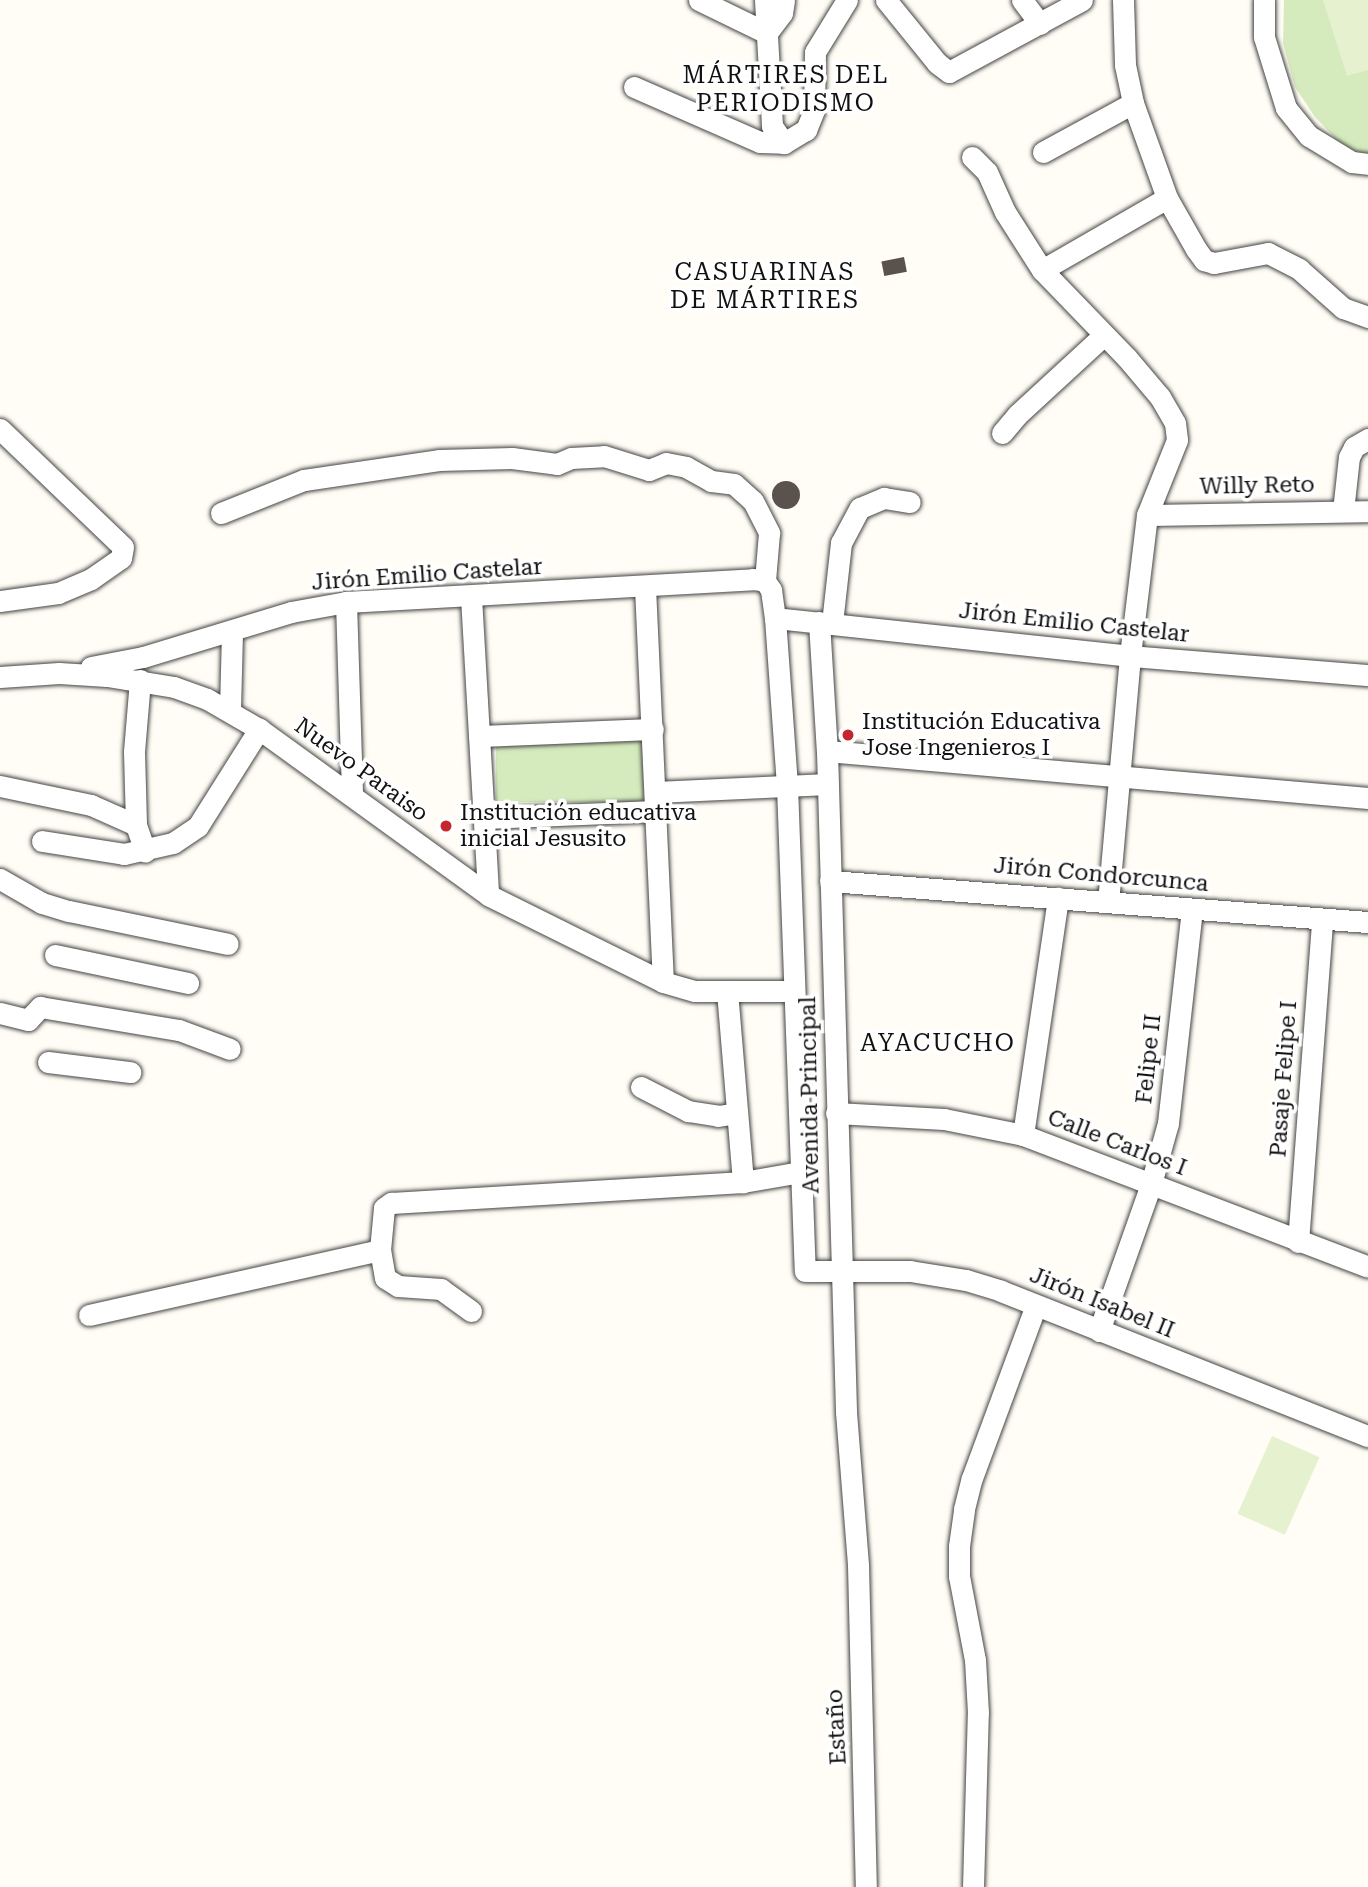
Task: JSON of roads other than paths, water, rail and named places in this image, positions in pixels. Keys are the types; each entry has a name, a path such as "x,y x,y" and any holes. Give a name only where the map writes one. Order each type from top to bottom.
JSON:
{"street":[{"path":"699,0 767,33"},
{"path":"765,0 772,126 784,143"},
{"path":"767,33 782,13 784,0"},
{"path":"634,87 760,142 784,143 806,130 814,110 816,52 847,0"},
{"path":"886,0 937,63 949,72 1082,0"},
{"path":"1021,0 1040,24"},
{"path":"1123,0 1125,65 1133,103 1167,198 1204,260 1214,263 1268,253 1299,270 1343,308 1368,317"},
{"path":"1264,0 1264,37 1286,108 1317,142 1352,162 1368,164"},
{"path":"1043,152 1133,103"},
{"path":"972,157 987,172 1005,212 1042,270 1103,337 1127,358 1160,397 1175,423 1177,440 1147,515 1130,656 1108,902"},
{"path":"1042,270 1167,198"},
{"path":"1002,433 1017,415 1103,337"},
{"path":"0,429 123,547 123,553 121,558 91,579 58,593 0,601"},
{"path":"1343,511 1349,457 1354,447 1368,439"},
{"path":"221,513 304,480 439,460 512,458 557,464 570,458 604,456 649,470 666,463 686,467 711,481 734,484 752,501 769,533 765,581"},
{"name":"Avenida Principal","path":"858,1565 846,1412 835,1114 825,623 841,543 860,508 884,498 909,502"},
{"name":"Willy Reto","path":"1147,515 1368,511"},
{"name":"Jirón Emilio Castelar","path":"58,673 143,657 291,612 346,603 753,579 765,581"},
{"name":"Avenida Principal","path":"765,581 771,590 775,618 787,786 805,1271"},
{"path":"645,587 657,802 663,982"},
{"path":"471,597 488,895"},
{"path":"346,603 352,794"},
{"name":"Jirón Emilio Castelar","path":"775,618 1130,656 1368,675"},
{"path":"230,709 232,632"},
{"name":"Nuevo Paraiso","path":"0,677 58,673 140,681 174,687 230,709 352,794 488,895 663,982 695,991 794,991"},
{"path":"140,681 134,752 136,825 145,851"},
{"path":"42,841 124,854 173,843 198,826 259,729"},
{"path":"479,736 653,729"},
{"path":"828,751 1368,798"},
{"path":"483,818 828,784"},
{"path":"0,786 91,805 136,825"},
{"path":"0,879 43,903 69,911 228,944"},
{"name":"Jirón Condorcunca","path":"830,881 1368,922"},
{"path":"1023,1135 1058,898"},
{"name":"Felipe II","path":"1099,1331 1151,1184 1168,1123 1192,909"},
{"name":"Pasaje Felipe I","path":"1298,1242 1322,920"},
{"path":"55,955 188,982"},
{"path":"727,991 743,1182"},
{"path":"0,1013 28,1020 40,1007 179,1030 230,1049"},
{"path":"48,1062 130,1072"},
{"path":"640,1087 688,1111 718,1116 737,1114"},
{"name":"Calle Carlos I","path":"835,1114 944,1119 1023,1135 1368,1267"},
{"path":"471,1311 441,1289 390,1283 386,1278 380,1250 384,1208 391,1203 743,1182 801,1172"},
{"path":"89,1315 380,1250"},
{"name":"Jirón Isabel II","path":"805,1271 909,1271 942,1275 1001,1291 1368,1436"},
{"path":"972,1886 978,1713 975,1660 959,1576 959,1546 964,1508 972,1478 1036,1305"},
{"name":"Estaño","path":"858,1565 866,1887"}],"place":[{"name":"Institución Educativa Jose Ingenieros I","path":"848,735"},
{"name":"Institución educativa inicial Jesusito","path":"446,826"}],"district":[{"name":"MÁRTIRES DEL PERIODISMO","path":"786,90"},
{"name":"CASUARINAS DE MÁRTIRES","path":"765,287"},
{"name":"AYACUCHO","path":"938,1044"}]}
